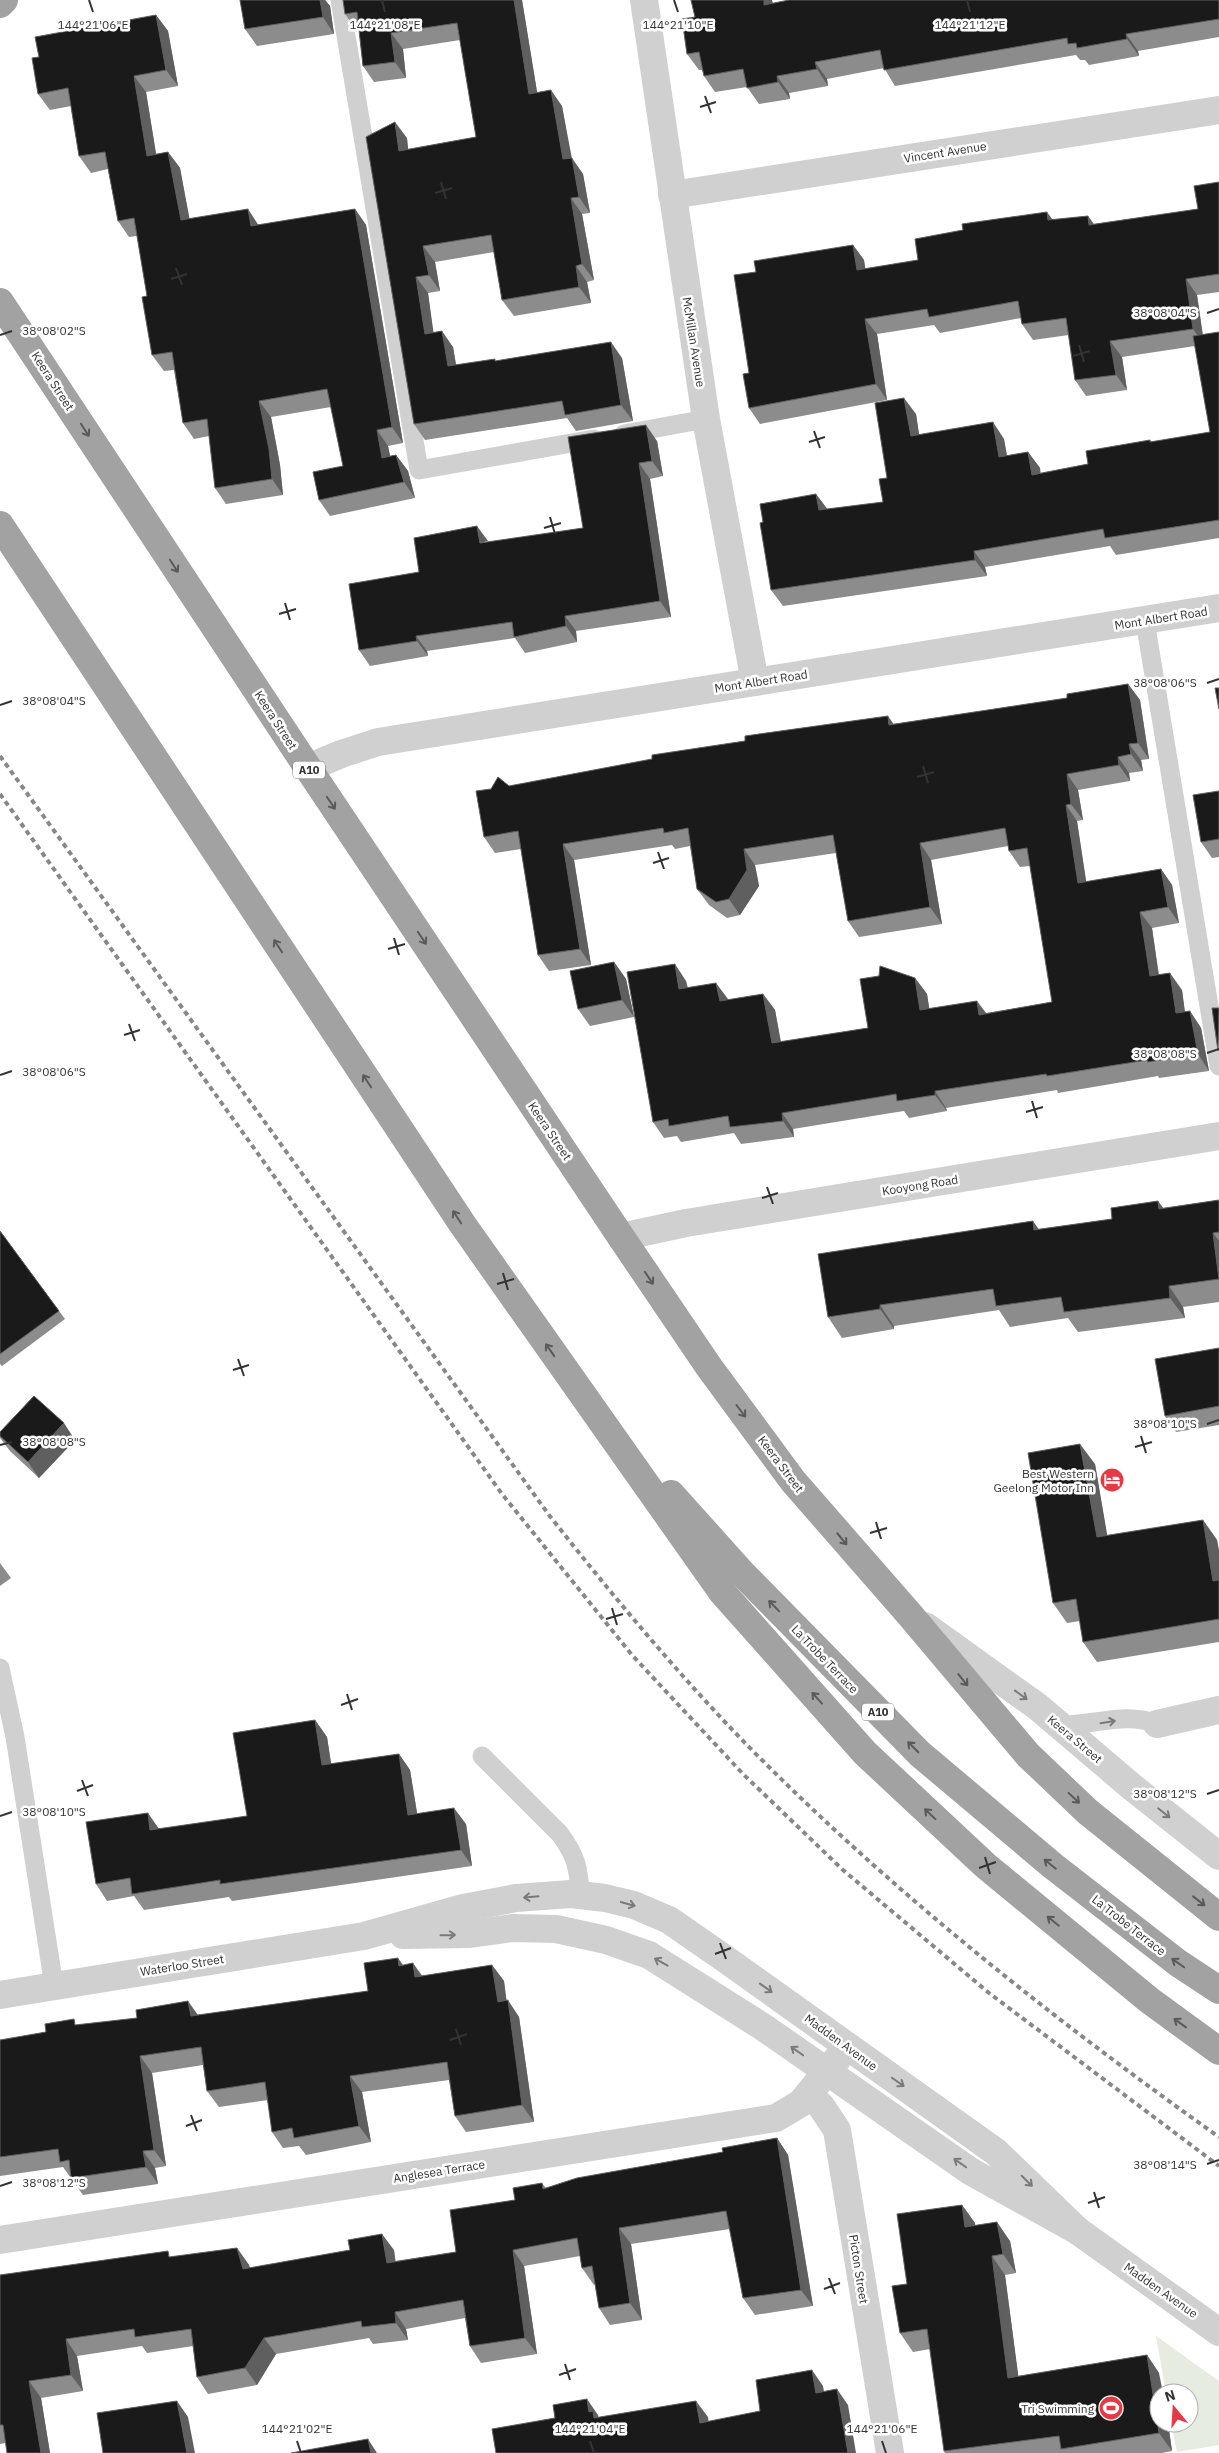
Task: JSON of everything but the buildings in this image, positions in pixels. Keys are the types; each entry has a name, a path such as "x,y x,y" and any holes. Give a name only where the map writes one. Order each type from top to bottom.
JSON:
{"highway":[{"path":"0,4 4,0"},
{"name":"Keera Street","path":"0,302 308,768 709,1367 793,1481 910,1615"},
{"name":"A10","path":"0,525 463,1226 578,1390"},
{"path":"578,1390 722,1592 865,1753 986,1866 1149,2000 1219,2051"},
{"name":"La Trobe Terrace","path":"578,1390 740,1572 920,1754 1053,1866 1178,1963 1219,1990"},
{"name":"A10","path":"910,1615 1028,1755 1088,1812 1219,1916"}],"street":[{"name":"McMillan Avenue","path":"644,0 706,419 755,682"},
{"name":"Vincent Avenue","path":"672,195 1219,110"},
{"name":"Mont Albert Road","path":"308,768 341,754 378,742 1219,608"},
{"name":"Kooyong Road","path":"621,1237 686,1224 1219,1136"},
{"name":"Keera Street","path":"910,1615 1060,1725 1132,1787 1219,1856"},
{"path":"1157,1724 1219,1710"},
{"name":"Waterloo Street","path":"0,1995 364,1936 479,1904 516,1898 580,1894"},
{"path":"579,1933 580,1894"},
{"name":"Madden Avenue","path":"580,1894 634,1905 668,1920 996,2152 1078,2232"},
{"name":"Waterloo Street","path":"364,1936 470,1934 522,1928 579,1933"},
{"name":"Madden Avenue","path":"579,1933 631,1948 669,1966 828,2071 970,2171 1078,2232 1219,2332"},
{"name":"Anglesea Terrace","path":"0,2240 764,2121 787,2113 809,2095 847,2046"},
{"name":"Picton Street","path":"809,2095 821,2106 836,2130 890,2453"}],"lane":[{"path":"340,0 419,470 706,419"},
{"path":"1145,620 1219,1066"},
{"path":"0,1668 15,1737 54,1986"},
{"path":"1060,1725 1087,1725 1133,1718 1157,1724"},
{"path":"482,1756 560,1834 578,1867 580,1894"}],"shaded area":[{"path":"1156,2336 1219,2381 1219,2445 1177,2452 1173,2433 1199,2433 1199,2383 1164,2383"}],"railway":[{"path":"0,756 549,1515 670,1662 748,1746 802,1800 916,1902 975,1952 1095,2047 1219,2137"},
{"path":"0,794 502,1494 632,1655 743,1774 843,1870 989,1993 1219,2166"}],"place":[{"name":"Best Western Geelong Motor Inn","path":"1112,1480"},
{"name":"Tri Swimming","path":"1111,2408"}]}
